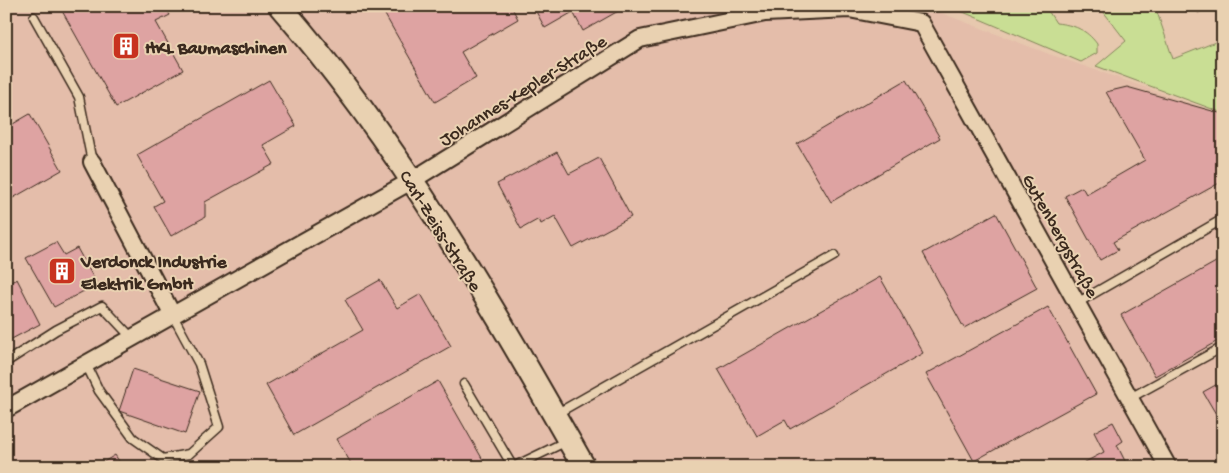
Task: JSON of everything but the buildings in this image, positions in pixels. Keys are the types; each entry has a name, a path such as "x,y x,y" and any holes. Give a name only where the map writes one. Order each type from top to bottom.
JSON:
{"main road":[{"name":"Carl-Zeiss-Straße","path":"280,6 360,105 412,181 514,345 584,467"}],"street":[{"name":"Johannes-Kepler-Straße","path":"6,409 172,314 412,181 640,39 766,13 849,9 921,23"},
{"name":"Gutenbergstraße","path":"921,23 1168,467"},
{"path":"92,162 172,314"}],"lane":[{"path":"34,17 79,97 92,162"},
{"path":"1077,303 1223,219"},
{"path":"554,415 834,256"},
{"path":"6,362 56,330 102,306 132,338"},
{"path":"86,364 100,391 133,438 162,459 189,454 219,427 199,364 172,314"},
{"path":"1130,398 1223,346"},
{"path":"464,384 513,467 568,440"}],"shaded area":[{"path":"6,6 923,6 1049,54 1222,114 1223,467 6,467"}],"green space":[{"path":"949,6 1045,6 1056,23 1084,31 1097,44 1097,53 1081,62"},
{"path":"1099,6 1155,6 1173,59 1223,39 1223,113 1096,66 1126,41"}],"place":[{"name":"HKL Baumaschinen","path":"126,46"},
{"name":"Verdonck Industrie Elektrik GmbH","path":"62,271"}]}
